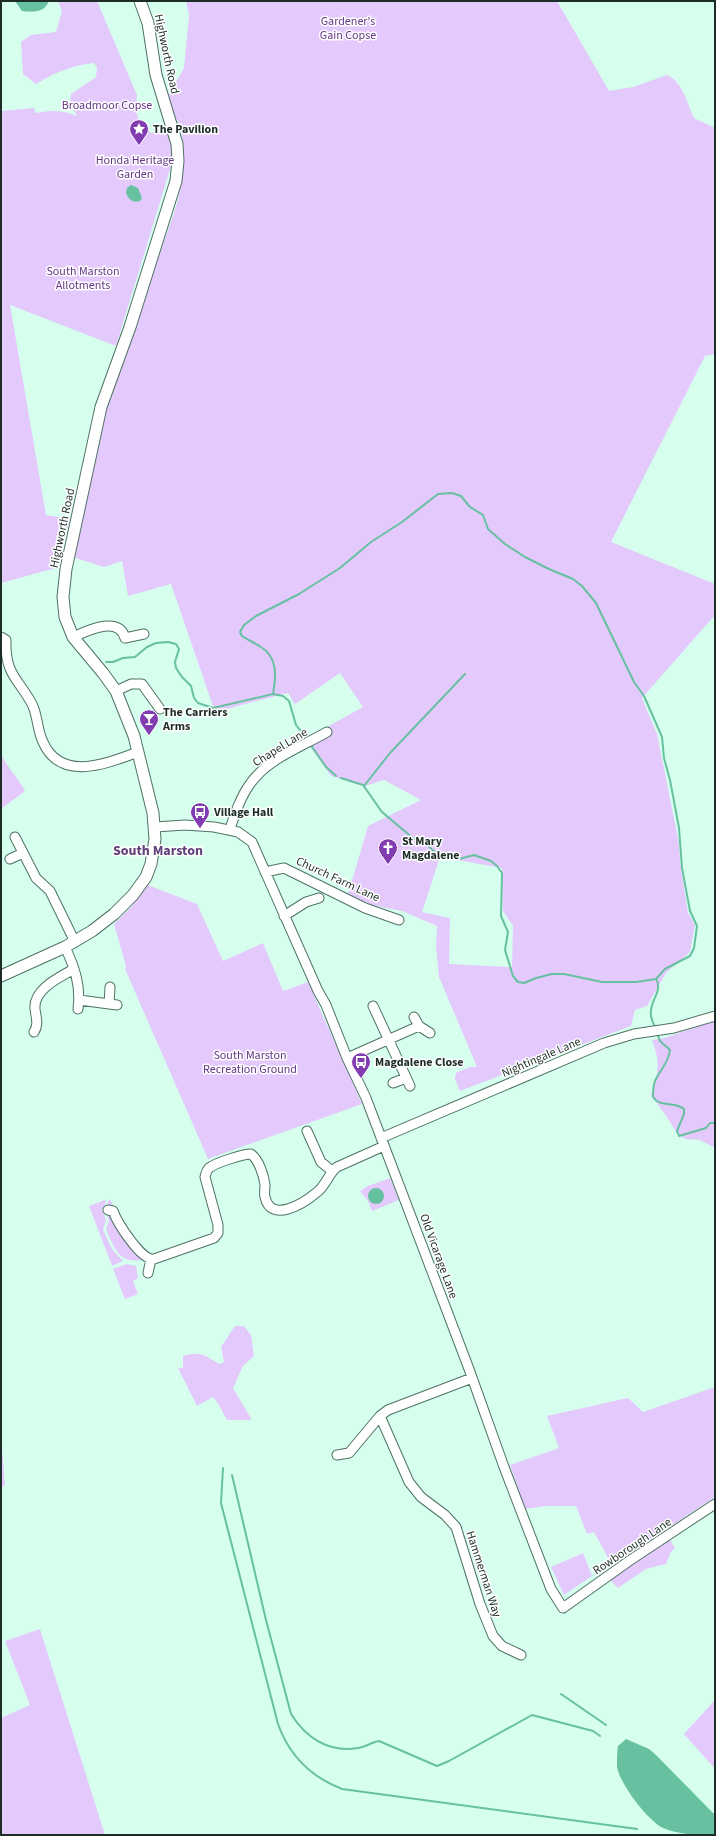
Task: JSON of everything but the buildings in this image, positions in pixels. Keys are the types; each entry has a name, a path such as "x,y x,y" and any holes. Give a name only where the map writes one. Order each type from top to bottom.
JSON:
{"street":[{"name":"Highworth Road","path":"1,976 65,948 114,914 138,888 152,864 155,827 138,752 126,712 116,691 73,637 66,622 64,611 65,578 93,438 101,407 130,327 170,203 178,166 177,144 156,75 148,23 140,1"},
{"path":"73,637 110,626 119,628 124,634 125,638 144,634"},
{"path":"7,638 7,660 12,673 31,702 44,744 54,757 64,763 84,767 110,763 138,752"},
{"path":"116,691 131,684 142,684 160,708"},
{"name":"Chapel Lane","path":"230,830 243,796 254,778 270,765 327,732"},
{"name":"Old Vicarage Lane","path":"155,827 199,825 241,833 252,842 284,916 326,1005 383,1142 551,1589 563,1608"},
{"path":"15,837 36,878 50,891 75,942"},
{"path":"10,859 23,854"},
{"name":"Church Farm Lane","path":"266,872 284,868 366,908 398,920"},
{"path":"284,916 306,902 319,898"},
{"path":"65,948 74,968 78,983 78,1004 113,1004 110,987"},
{"path":"39,1028 35,1005 37,997 49,985 74,968"},
{"path":"373,1006 408,1082 394,1083"},
{"name":"Nightingale Lane","path":"383,1142 604,1043 634,1034 651,1033 715,1016"},
{"path":"414,1017 419,1026 430,1033"},
{"path":"347,1058 419,1026"},
{"path":"307,1131 321,1162 332,1171"},
{"path":"151,1259 214,1238 218,1233 218,1225 205,1177 207,1170 214,1165 251,1154 258,1163 264,1181 267,1203 273,1209 285,1210 317,1193 325,1184 332,1171 343,1163 383,1142"},
{"path":"108,1210 113,1211 125,1233 151,1259"},
{"path":"148,1273 151,1259"},
{"path":"337,1455 350,1453 380,1416 396,1406 472,1378"},
{"name":"Hammerman Way","path":"380,1416 408,1482 421,1497 445,1515 456,1527 480,1604 493,1636 502,1646 521,1655"},
{"name":"Rowborough Lane","path":"563,1608 629,1561 715,1504"}],"green space":[{"path":"58,1 97,1 137,95 136,110 139,121 151,133 168,127 172,154 171,166 116,346 10,305 46,515 70,519 56,568 1,583 1,111 34,108 36,113 57,111 77,116 70,104 71,94 96,77 97,68 94,63 64,70 36,84 23,74 21,42 31,35 56,32 62,11"},
{"name":"Gardener's Gain Copse","path":"186,1 557,1 609,91 633,87 667,75 672,78 681,88 694,118 715,128 715,354 705,356 611,542 715,584 715,615 642,698 657,734 679,843 680,861 688,913 695,925 690,952 666,973 647,1006 635,1010 631,1026 460,1091 455,1079 456,1073 470,1067 477,1067 439,977 436,947 437,926 402,911 372,905 348,894 368,826 421,800 384,780 365,786 331,776 305,739 363,707 340,673 295,704 288,693 215,712 171,584 128,596 122,561 104,567 72,557 98,429 175,210 180,190 184,155 182,134 167,97 184,68 189,15","holes":["440,857 502,868 503,911 513,926 512,967 449,964 450,918 422,912"]},
{"path":"1,753 25,791 1,809"},
{"name":"South Marston Recreation Ground","path":"145,884 197,904 223,961 263,943 283,991 308,982 362,1104 208,1159 125,969 126,966 114,924 133,905"},
{"path":"715,1021 715,1148 700,1140 686,1139 678,1135 651,1095 658,1068 657,1055 652,1040 664,1038"},
{"path":"390,1178 399,1200 372,1211 368,1201 360,1191 368,1186"},
{"path":"110,1199 114,1207 106,1213 106,1207"},
{"path":"105,1200 106,1202 102,1210 106,1220 103,1230 112,1249 123,1261 112,1266 89,1206"},
{"path":"106,1213 114,1221 123,1238 144,1259 129,1260 119,1254 115,1249 106,1229 109,1220"},
{"path":"126,1264 136,1266 138,1278 133,1281 138,1294 125,1299 113,1269"},
{"path":"235,1326 244,1326 251,1335 254,1356 243,1366 233,1388 252,1420 227,1420 213,1397 197,1406 178,1368 183,1368 183,1356 194,1354 206,1356 219,1364 224,1362 221,1347"},
{"path":"715,1387 715,1497 612,1565 594,1532 587,1534 576,1506 546,1506 525,1509 510,1465 559,1448 547,1416 628,1398 643,1412"},
{"path":"1,1435 5,1485 1,1488"},
{"path":"670,1540 675,1548 671,1552 666,1564 646,1569 618,1588 609,1579"},
{"path":"583,1553 592,1576 564,1595 551,1567"},
{"path":"40,1629 105,1835 1,1835 1,1718 30,1705 5,1641"},
{"path":"715,1700 715,1769 684,1734"}],"shaded area":[{"path":"15,1 49,1 41,10 31,12 22,11"},
{"path":"131,185 138,188 142,198 140,201 137,202 129,199 126,192 127,188"},
{"path":"373,1188 379,1188 384,1193 382,1202 379,1204 373,1204 368,1199 368,1193"},
{"path":"626,1739 649,1749 715,1815 715,1835 675,1832 663,1828 650,1818 629,1792 619,1774 617,1767 618,1746"}],"waterway":[{"path":"273,694 275,681 273,662 267,651 242,636 240,632 244,625 256,616 299,594 340,568 371,542 402,522 438,494 452,493 461,496 470,507 483,515 488,529 505,544 525,557 573,579 582,586 596,603 634,682 644,696 662,737 664,758 670,780 679,828 682,868 690,911 697,926 694,948 690,956 665,969 656,979"},
{"path":"106,662 135,657 147,647 156,643 168,642 176,644 179,649 175,662 176,668 191,686 194,698 198,703 213,708 273,694 283,696 289,701 296,725 308,740"},
{"path":"364,786 390,753 465,674"},
{"path":"310,744 326,767 336,776"},
{"path":"341,778 363,785 382,812 414,839 426,844 437,854 459,859 474,855 491,861 497,866 502,873 501,916 508,932 505,950 513,976 518,982 524,983 552,974 564,974 602,982 636,982 656,979"},
{"path":"655,1027 651,1013 658,987 656,979"},
{"path":"657,1033 660,1041 670,1050 666,1062 655,1081 653,1087 653,1097 664,1104 676,1105 684,1109 684,1114 677,1131 679,1136 706,1128 710,1123 715,1123"},
{"path":"223,1468 221,1503 278,1724 288,1746 302,1764 320,1778 342,1789 637,1829"},
{"path":"232,1475 266,1620 291,1714 297,1723 311,1737 328,1746 347,1749 361,1747 379,1741 437,1766 449,1761 532,1715 593,1731 600,1736"},
{"path":"561,1694 606,1725"}],"place":[{"name":"The Pavilion","path":"139,146"},
{"name":"The Carriers Arms","path":"149,736"},
{"name":"Village Hall","path":"200,829"},
{"name":"St Mary Magdalene","path":"388,865"},
{"name":"Magdalene Close","path":"361,1079"}],"district":[{"name":"South Marston","path":"158,850"}],"park label":[{"name":"Broadmoor Copse","path":"107,105"},
{"name":"Honda Heritage Garden","path":"135,167"},
{"name":"South Marston Allotments","path":"83,278"}]}
